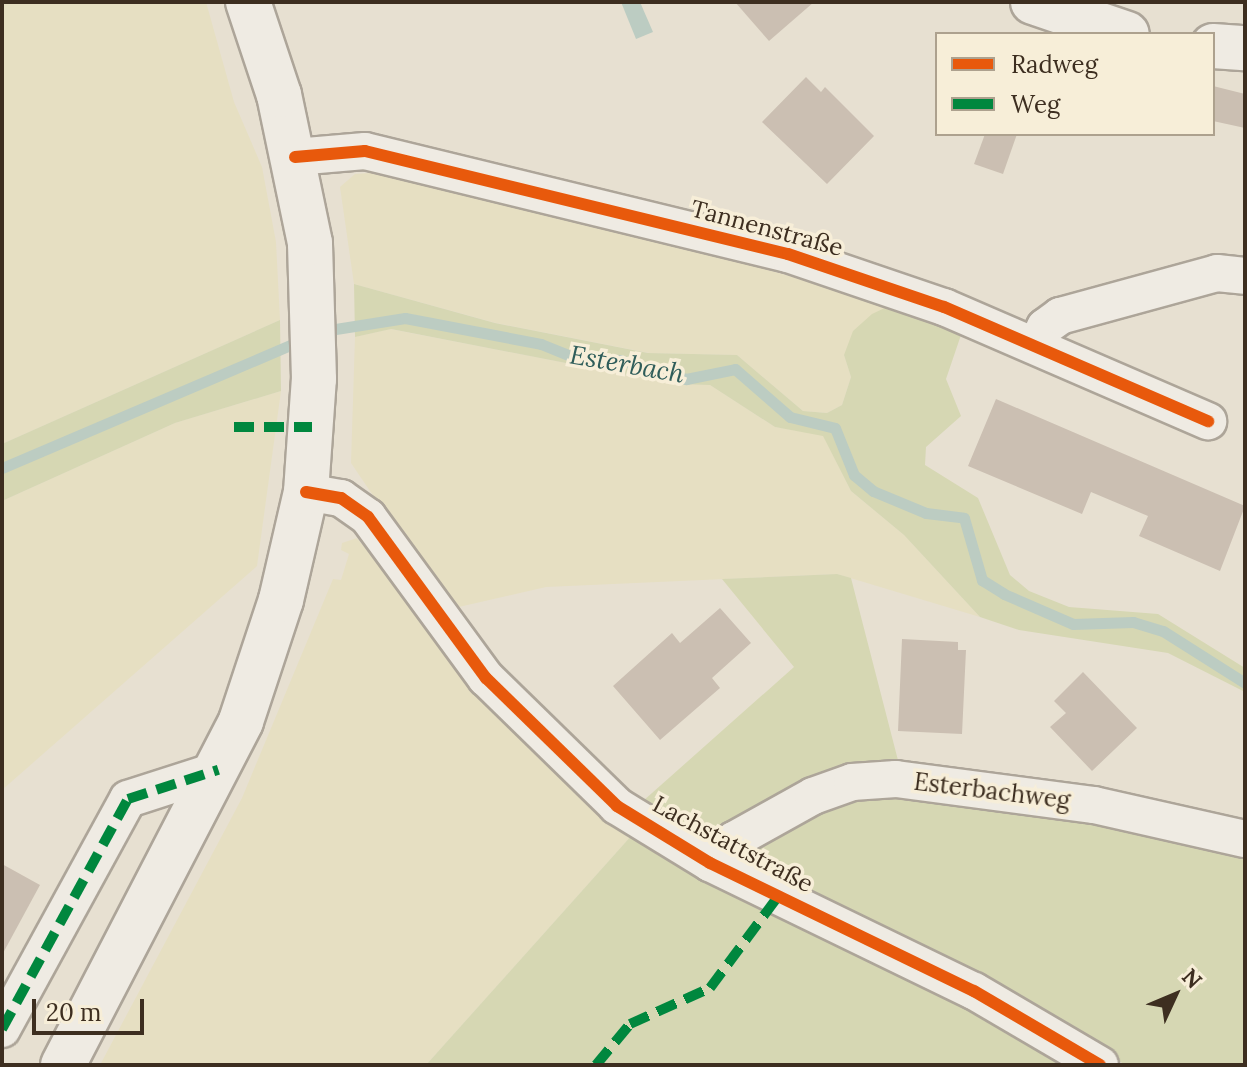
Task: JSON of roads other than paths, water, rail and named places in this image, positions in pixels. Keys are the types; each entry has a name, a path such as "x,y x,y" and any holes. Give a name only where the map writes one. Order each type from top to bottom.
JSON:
{"main road":[{"path":"63,1065 218,770 264,658 306,492 314,379 315,299 295,157 248,2"},
{"path":"1033,2 1121,32"},
{"path":"1215,46 1245,48"}],"street":[{"name":"Tannenstraße","path":"295,157 365,151 788,254 1037,343 1208,421"},
{"path":"1037,343 1045,327 1060,316 1217,273 1245,276"},
{"name":"Lachstattstraße","path":"306,492 341,498 368,517 486,678 559,756 617,806 710,863 961,984 1100,1065"},
{"path":"2,1029 128,799 218,770"},
{"name":"Esterbachweg","path":"710,863 734,840 813,796 852,782 896,779 1094,805 1245,839"}],"waterway":[{"name":"Esterbach","path":"323,331 405,318 541,344 575,358 620,360 686,379 735,369 790,417 835,428 854,475 873,491 926,513 964,518 982,580 1004,594 1073,624 1133,622 1163,631 1245,683"},
{"name":"Esterbach","path":"2,468 304,339"}]}
